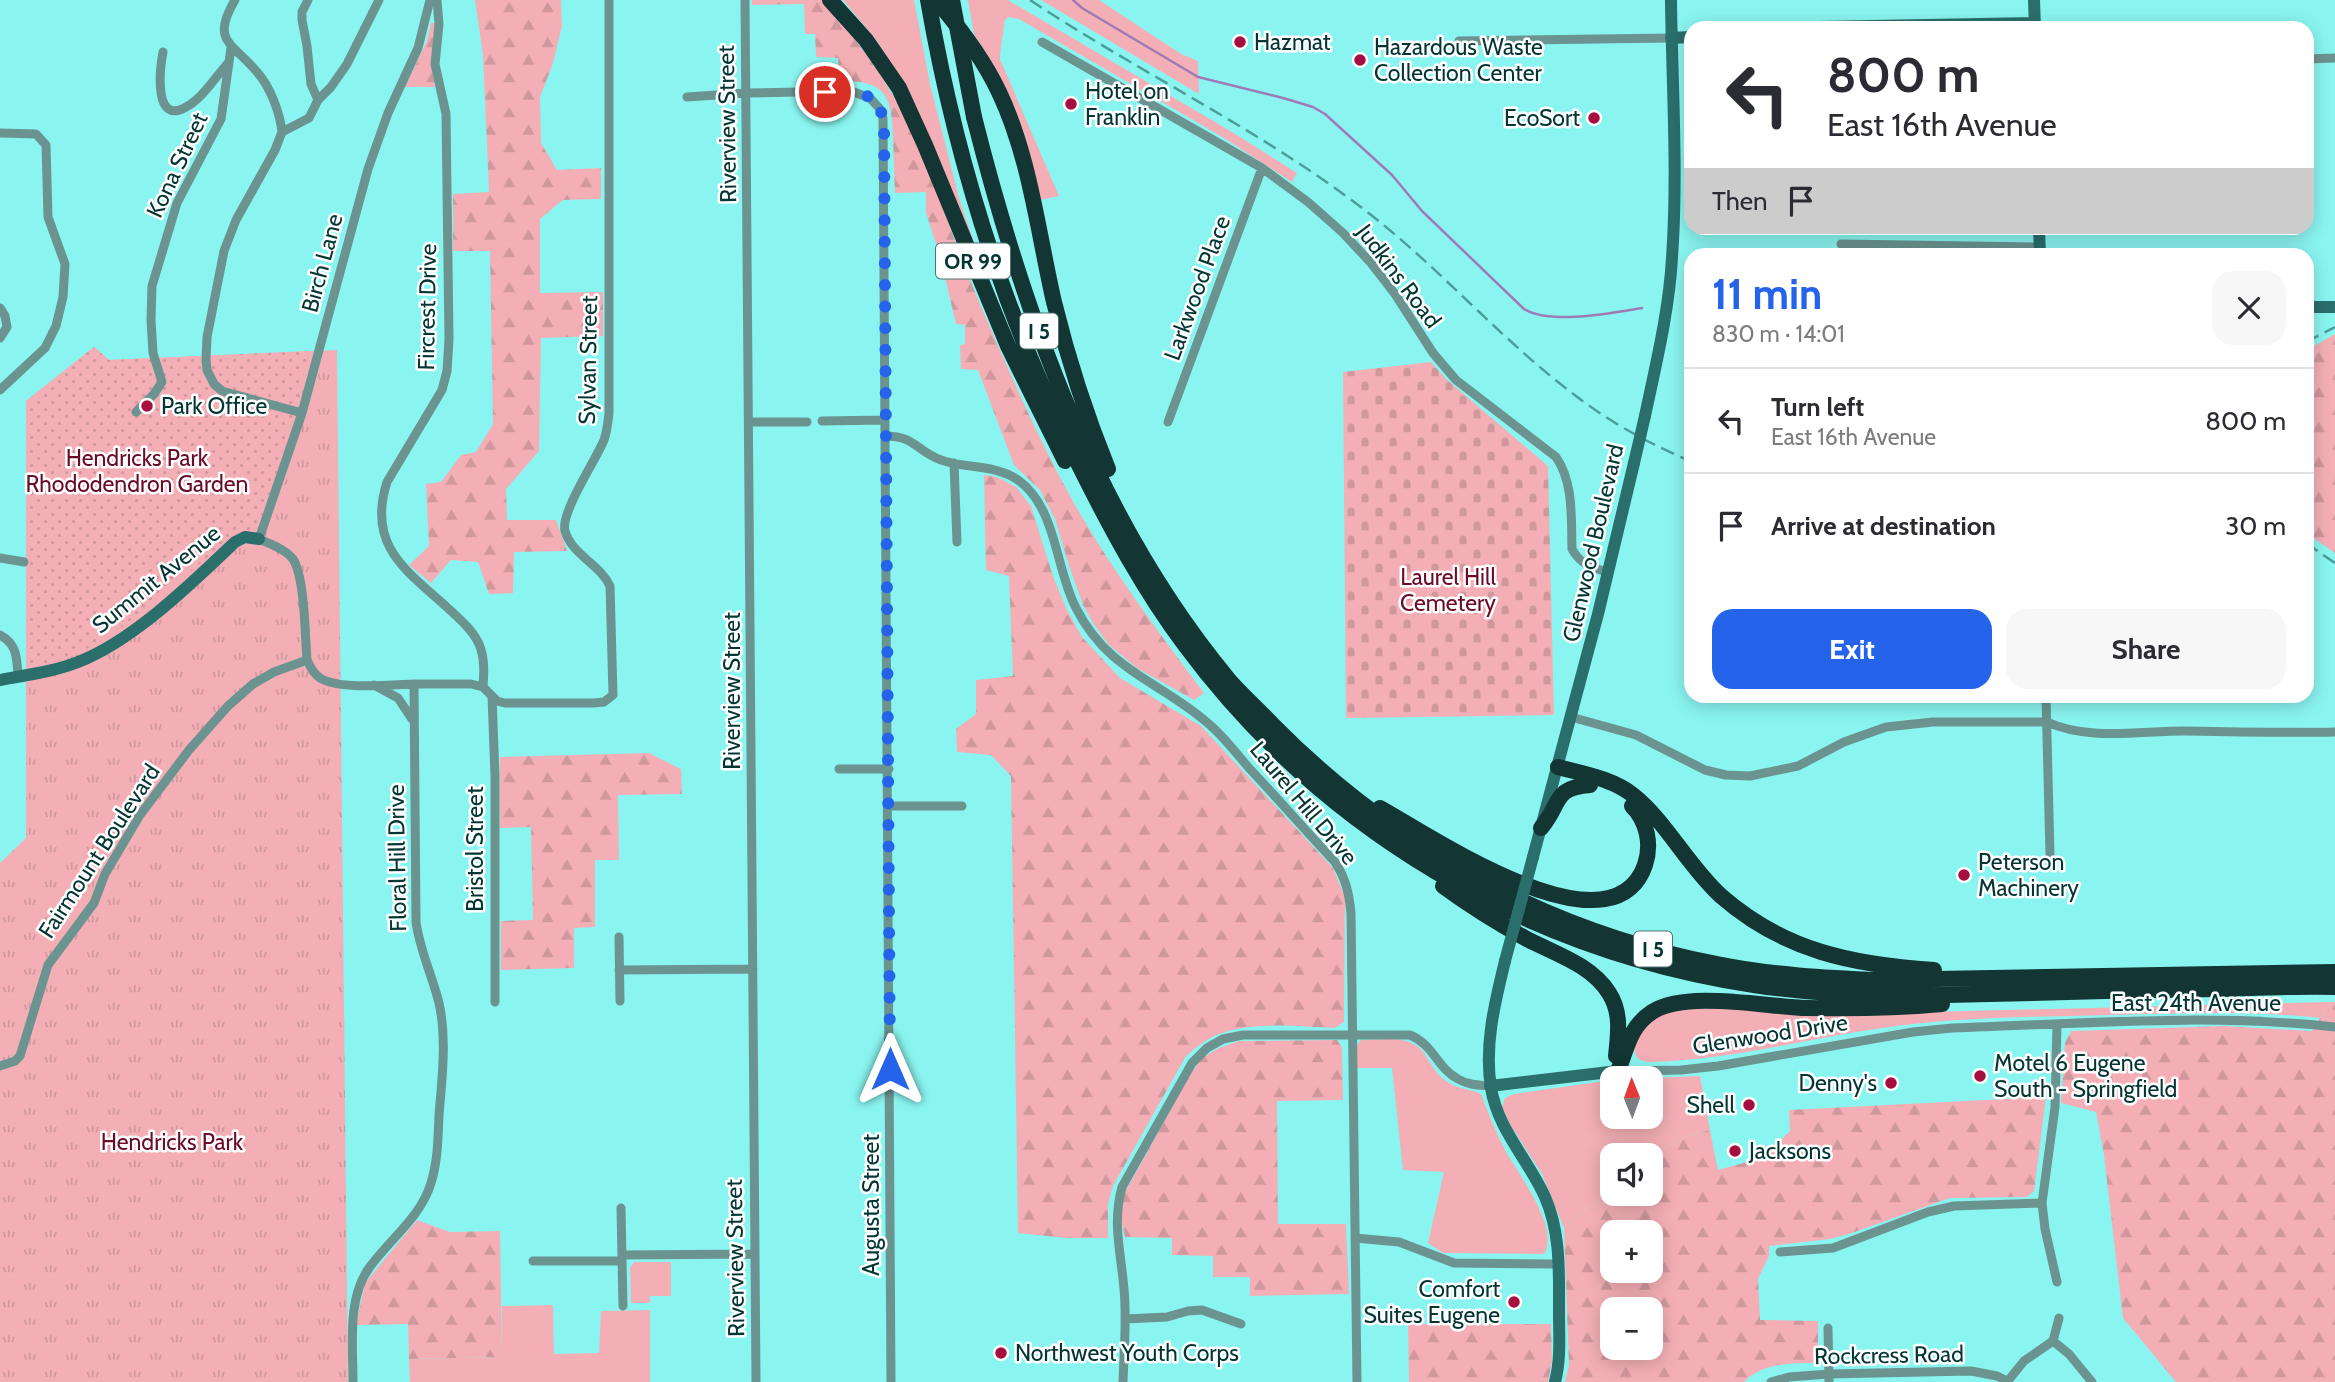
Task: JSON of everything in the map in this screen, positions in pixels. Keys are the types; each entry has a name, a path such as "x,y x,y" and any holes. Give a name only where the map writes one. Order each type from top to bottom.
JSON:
{"highway":[{"name":"OR 99","path":"830,0 866,40 899,88 1008,346 1036,405 1087,501 1110,526"},
{"name":"I 5","path":"928,0 954,125 994,263 1058,423 1110,526 1151,596 1220,690 1260,734 1338,805 1379,837 1486,901 1527,921 1638,961 1697,975 1802,991 1864,995 2335,972"},
{"name":"OR 99","path":"936,0 986,68 1009,117 1028,184 1070,360 1131,534"},
{"name":"I 5","path":"952,0 974,117 996,201 1041,337 1100,477 1131,534 1163,589 1231,682 1331,780 1410,841 1471,876 1558,917 1657,951 1718,965 1819,977 1880,980 2048,985 2335,987"},
{"path":"1331,780 1476,863 1544,892 1585,902 1616,896 1639,877 1645,866 1649,842 1639,813 1629,802 1616,794 1557,771"},
{"path":"1557,771 1606,781 1631,794 1645,806 1702,877 1720,895 1787,940 1814,951 1875,965 2048,985"},
{"path":"1541,828 1562,793 1574,786 1590,785"},
{"path":"1422,864 1436,881 1466,904 1577,964 1602,983 1615,1006 1618,1024 1617,1066"},
{"path":"1620,1066 1633,1030 1652,1012 1668,1005 1705,1001 1803,1008 1890,1008 2048,985"}],"main road":[{"name":"Glenwood Boulevard","path":"1555,1382 1559,1350 1555,1234 1546,1198 1501,1122 1490,1086 1490,1034 1505,961 1608,572 1667,310 1675,211 1671,0"},
{"path":"2034,0 2035,21"},
{"path":"1671,37 1684,37"},
{"path":"2314,307 2335,307"},
{"name":"Summit Avenue","path":"0,680 68,666 97,653 169,602 235,542 246,537 259,539"},
{"name":"Glenwood Drive","path":"1490,1086 1600,1073"}],"street":[{"name":"Kona Street","path":"136,412 162,382 153,353 152,286 177,203 221,119 231,48 223,30 235,0"},
{"path":"308,0 302,12 302,20 311,84 318,100"},
{"path":"302,413 222,391 214,384 207,370 207,337 230,234 282,132 302,124 309,118 318,100 340,75 379,0"},
{"name":"Birch Lane","path":"259,539 302,413 368,169 388,113 418,48 430,0"},
{"name":"Fircrest Drive","path":"437,0 439,24 435,64 446,114 449,339 447,371 442,390 387,482 381,519 383,533 393,556 476,638 484,661 483,687"},
{"name":"Sylvan Street","path":"492,696 505,703 558,704 604,702 613,695 610,586 603,574 580,554 569,539 564,522 570,504 605,439 609,413 609,0"},
{"name":"Riverview Street","path":"745,0 756,1382"},
{"path":"1460,41 1671,37"},
{"name":"Judkins Road","path":"1042,42 1262,168 1308,202 1350,240 1395,294 1433,354 1455,380 1556,457 1564,468 1567,480 1572,549 1577,558 1587,565 1608,572"},
{"path":"231,48 262,78 275,107 282,132"},
{"path":"163,51 161,98 170,109 177,110 188,106 229,62"},
{"path":"2314,59 2335,58"},
{"name":"Augusta Street","path":"746,93 851,91 866,95 877,105 882,113 884,126 891,1382"},
{"path":"687,97 746,93"},
{"path":"0,134 30,133 42,138 47,151 50,225 66,272 56,326 45,348 0,390"},
{"name":"Larkwood Place","path":"1168,422 1262,168"},
{"path":"1841,244 1955,248"},
{"path":"0,308 7,327 0,338"},
{"path":"822,421 885,420"},
{"path":"749,422 807,422"},
{"name":"Laurel Hill Drive","path":"885,436 903,436 929,454 954,463 1000,470 1017,479 1029,490 1044,514 1075,607 1094,636 1113,658 1186,706 1211,726 1335,862 1345,877 1350,894 1357,1382"},
{"path":"954,463 957,542"},
{"path":"259,539 288,554 295,565 300,586 307,660 315,673 327,681 471,684 483,687 492,696"},
{"path":"0,558 24,562"},
{"path":"0,635 14,648 18,676"},
{"name":"Fairmount Boulevard","path":"0,1066 15,1061 20,1056 48,965 94,903 119,849 170,775 213,722 253,684 274,672 307,660"},
{"path":"372,684 398,698 415,724"},
{"name":"Floral Hill Drive","path":"353,1382 357,1291 368,1269 420,1207 431,1185 437,1148 443,1029 439,1004 419,943 416,922 414,684"},
{"name":"Bristol Street","path":"492,696 495,776 495,1002"},
{"path":"2046,703 2050,855"},
{"path":"1571,717 1636,735 1704,770 1726,775 1751,776 1798,766 1843,742 1886,727 1933,722 2047,722 2083,733 2335,732"},
{"path":"839,769 888,769"},
{"path":"888,806 962,806"},
{"path":"619,937 620,1000"},
{"path":"619,970 752,969"},
{"name":"East 24th Avenue","path":"2057,1024 2234,1019 2335,1027"},
{"path":"2057,1024 2055,1107 2042,1203 2057,1282"},
{"name":"Glenwood Drive","path":"1663,1069 1718,1066 1913,1032 2057,1024"},
{"path":"1123,1382 1125,1319 1124,1290 1116,1242 1117,1206 1122,1187 1192,1063 1207,1048 1223,1039 1243,1035 1410,1035 1429,1047 1447,1072 1459,1080 1490,1086"},
{"path":"1780,1252 1833,1248 1918,1215 1954,1206 1978,1203 2042,1203"},
{"path":"621,1208 623,1307"},
{"path":"1355,1238 1399,1242 1454,1263 1558,1264"},
{"path":"533,1261 754,1254"},
{"path":"1125,1319 1167,1317 1202,1310 1241,1324"},
{"path":"2007,1382 2024,1361 2053,1341 2059,1318"},
{"path":"1828,1328 1829,1378"},
{"path":"2053,1341 2069,1354 2092,1382"},
{"name":"Rockcress Road","path":"1771,1382 1789,1377 1829,1378 1971,1371 1997,1376 2007,1382"}],"green space":[{"path":"475,0 561,0 562,26 553,63 540,97 541,143 557,170 601,168 601,199 563,200 540,219 540,293 603,292 603,336 541,338 539,451 506,489 507,520 556,520 567,551 514,552 513,593 489,594 478,562 451,560 431,583 409,565 429,546 426,484 441,482 461,455 476,452 493,424 490,251 453,251 453,194 489,192 483,55"},
{"path":"752,0 822,0 878,71 916,139 980,304 1046,450 1100,547 1204,693 1194,700 1137,668 1108,644 1093,623 1083,605 1055,519 1040,490 1014,465 978,370 961,369 960,345 965,344 965,325 956,324 940,256 926,213 926,192 895,193 891,111 883,93 868,84 840,81 838,58 816,57 815,34 805,34 804,4 752,5"},
{"path":"843,0 914,0 930,84 959,198 988,284 900,79 876,40"},
{"path":"968,0 1008,0 1297,173 1292,182 1224,138 1019,19 1008,17 1004,22 1000,59 1059,196 1040,200 1003,83 974,34"},
{"path":"1041,0 1099,0 1181,54 1198,61 1199,94"},
{"path":"431,23 435,23 431,63 435,87 405,87 427,41"},
{"path":"2335,334 2335,553 2314,539 2314,346"},
{"name":"Hendricks Park","path":"94,347 109,360 337,350 348,1382 0,1382 0,863 26,838 26,401"},
{"name":"Hendricks Park Rhododendron Garden","path":"94,347 109,360 310,351 271,495 257,526 224,543 159,599 103,641 65,659 26,670 26,401"},
{"name":"Laurel Hill Cemetery","path":"1431,362 1446,379 1548,466 1554,715 1346,718 1343,372"},
{"path":"984,475 997,477 1016,487 1031,506 1053,576 1082,637 1120,678 1201,726 1333,868 1345,897 1344,1022 1335,1028 1277,1026 1234,1029 1212,1037 1186,1056 1113,1186 1108,1204 1108,1238 1066,1238 1018,1233 1011,776 991,755 957,752 956,729 976,714 976,680 1013,676 1009,576 986,570"},
{"path":"649,753 681,769 682,794 618,795 619,860 595,860 595,927 574,928 574,968 501,970 501,921 533,920 531,827 500,828 500,757"},
{"path":"2330,1002 2320,1018 2215,1013 1996,1018 1882,1028 1739,1053 1681,1060 1642,1061 1635,1051 1638,1037 1648,1023 1661,1014 1684,1008 1926,1012"},
{"path":"2330,1002 2335,1002 2335,1382 2176,1382 2123,1318 2104,1155 2096,1112 2061,1103 2065,1043 2071,1031 2224,1026 2312,1031"},
{"path":"1395,1039 1411,1043 1424,1053 1445,1080 1456,1087 1481,1094 1505,1150 1542,1216 1548,1243 1544,1254 1443,1253 1428,1243 1444,1172 1403,1170 1392,1068 1356,1068 1356,1047 1361,1040"},
{"path":"1337,1040 1342,1047 1343,1100 1277,1101 1278,1224 1346,1224 1349,1294 1250,1296 1250,1277 1213,1277 1213,1256 1172,1255 1172,1238 1125,1237 1120,1215 1124,1194 1202,1058 1239,1041"},
{"path":"1700,1076 1710,1130 1684,1137 1663,1149 1663,1143 1600,1143 1600,1199 1564,1228 1542,1174 1502,1107 1505,1098 1514,1094 1600,1082 1600,1129 1663,1129 1663,1077"},
{"path":"2046,1097 2034,1191 2027,1197 1950,1198 1849,1234 1830,1239 1769,1246 1769,1256 1758,1279 1760,1320 1818,1321 1818,1363 1769,1367 1744,1382 1565,1382 1569,1365 1564,1228 1600,1199 1600,1206 1663,1206 1663,1149 1684,1137 1710,1130 1718,1170 1762,1158 1790,1131 1789,1110"},
{"path":"417,1220 450,1232 500,1231 502,1357 409,1359 408,1324 356,1325 365,1283"},
{"path":"634,1262 671,1262 671,1296 650,1296 650,1303 631,1303 630,1268"},
{"path":"553,1305 554,1354 599,1353 601,1311 650,1310 650,1382 410,1382 409,1359 502,1357 502,1306"},
{"path":"1408,1324 1551,1324 1552,1361 1548,1382 1409,1382"}],"waterway":[{"path":"1073,0 1198,77 1283,98 1313,107 1325,114 1392,175 1422,211 1524,309 1536,314 1565,317 1642,308"}],"railway":[{"path":"1030,0 1243,128 1326,182 1393,233 1522,351 1576,396 1631,432 1684,458"},
{"path":"2314,338 2335,327"},
{"path":"2314,549 2335,563"}],"place":[{"name":"Hazmat","path":"1240,42"},
{"name":"Hazardous Waste Collection Center","path":"1360,60"},
{"name":"Hotel on Franklin","path":"1071,104"},
{"name":"EcoSort","path":"1594,118"},
{"name":"Park Office","path":"147,406"},
{"name":"Peterson Machinery","path":"1964,875"},
{"name":"Motel 6 Eugene South - Springfield","path":"1980,1076"},
{"name":"Denny's","path":"1891,1083"},
{"name":"Shell","path":"1749,1105"},
{"name":"Jacksons","path":"1735,1151"},
{"name":"Comfort Suites Eugene","path":"1514,1302"},
{"name":"Northwest Youth Corps","path":"1001,1353"}],"route":[{"path":"825,92 851,91 866,95 880,109 884,126 890,1069"}]}
